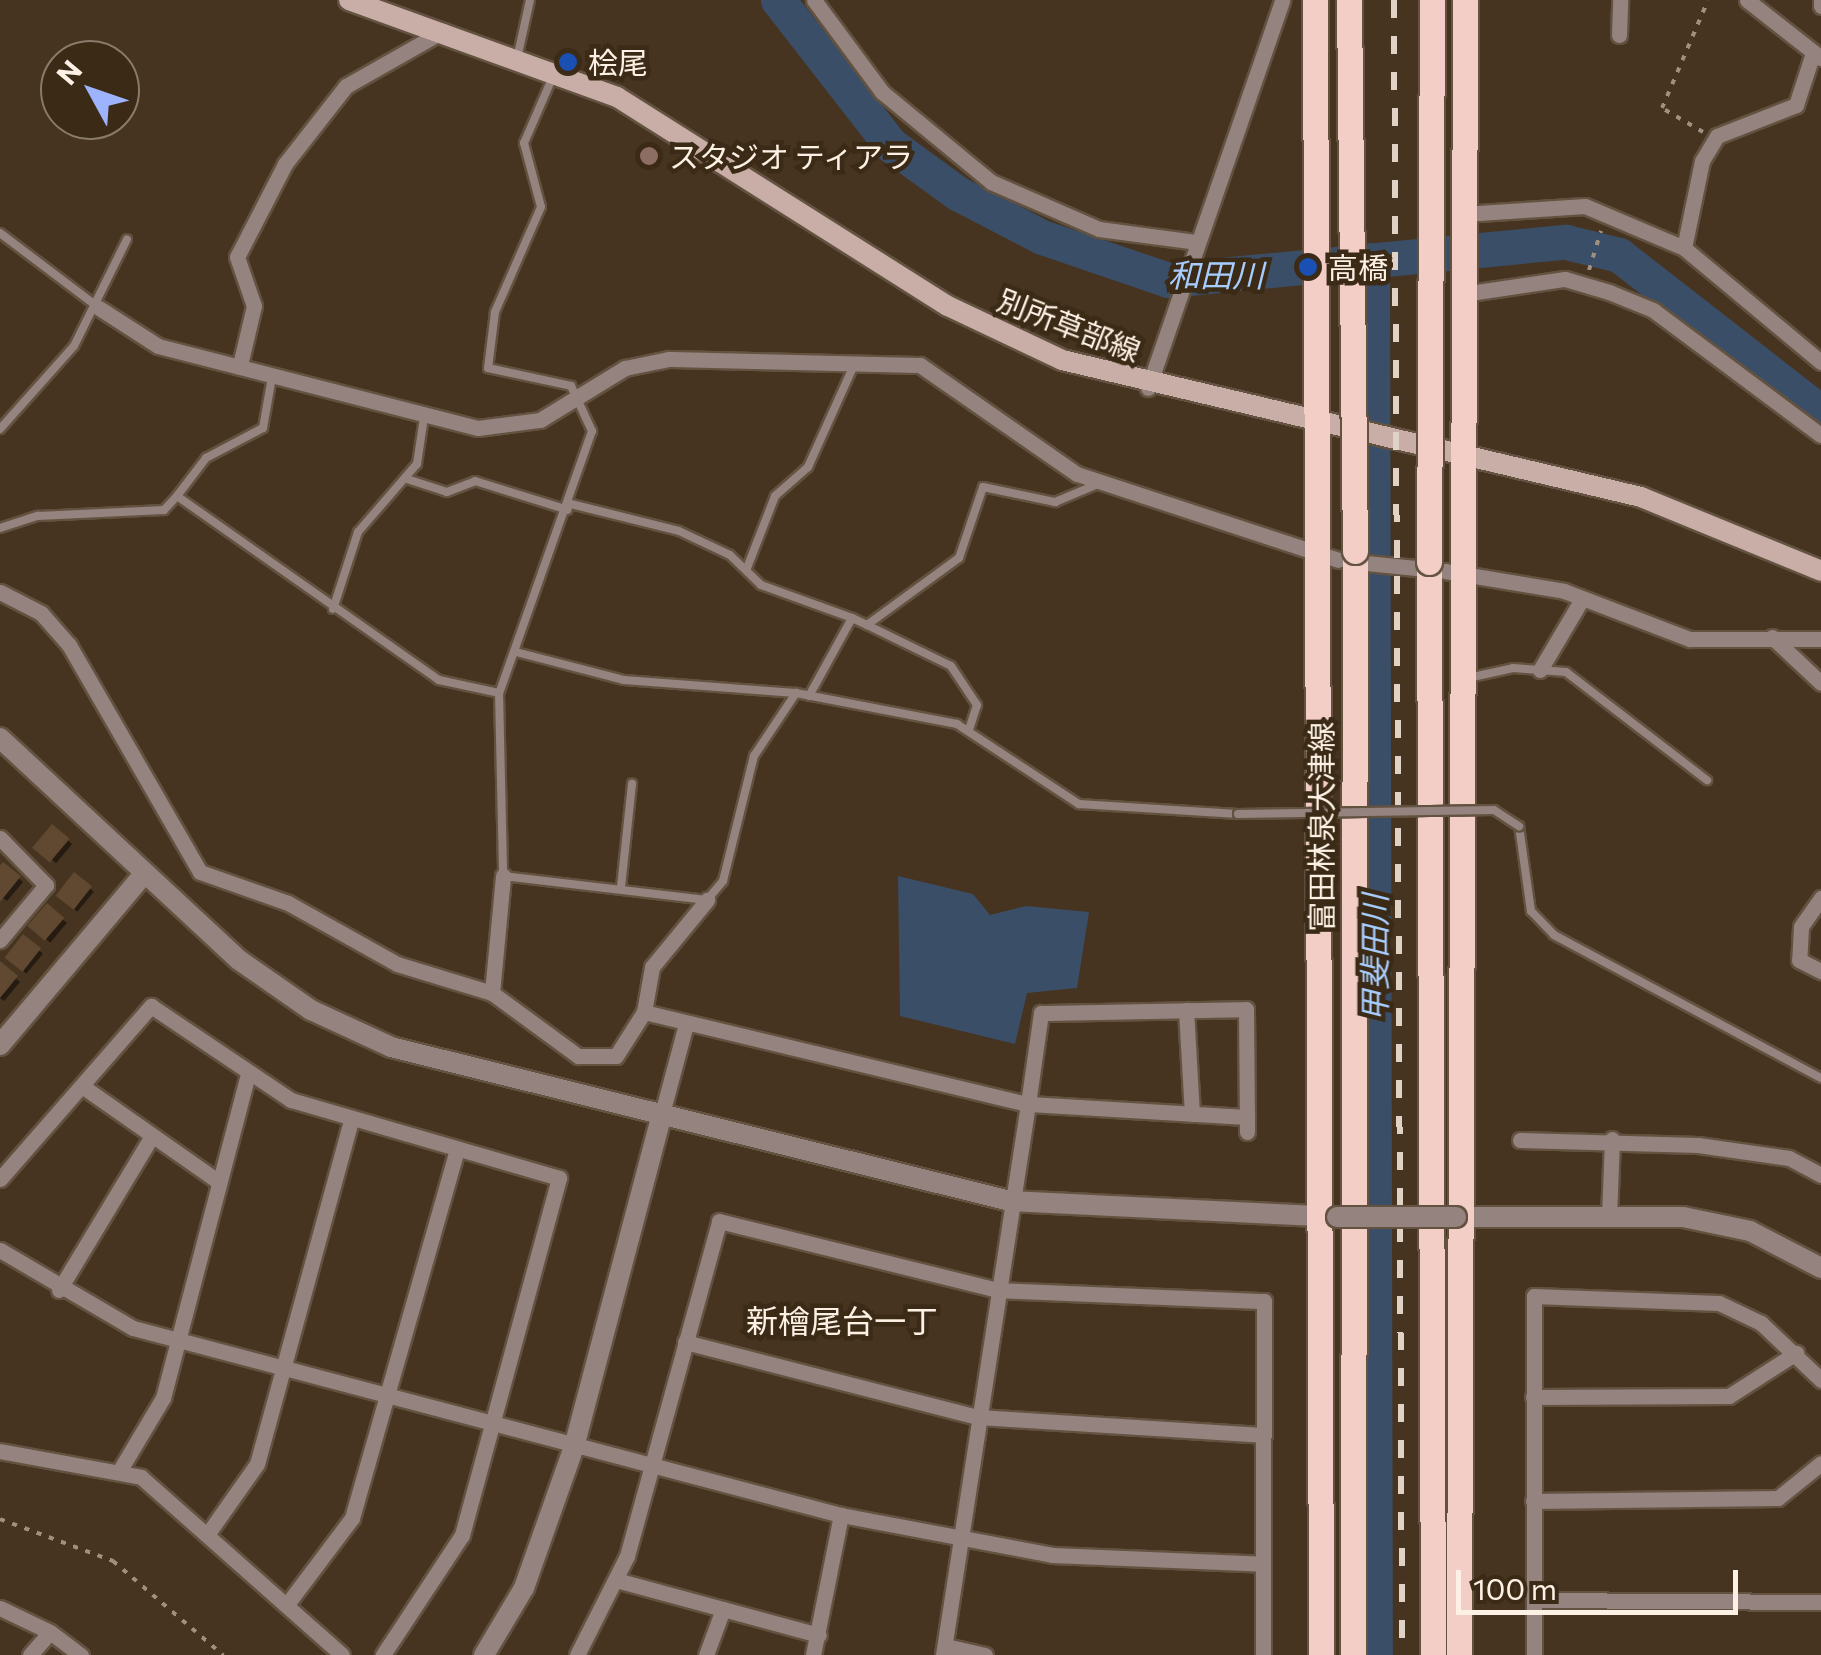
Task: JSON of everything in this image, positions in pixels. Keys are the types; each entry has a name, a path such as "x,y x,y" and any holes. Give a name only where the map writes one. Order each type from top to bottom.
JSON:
{"main road":[{"name":"別所草部線","path":"348,0 518,54 672,128 980,324 1148,388 1463,453 1641,497 1821,572"},
{"path":"1315,0 1321,425 1345,558 1314,1034 1330,1218 1321,1655"},
{"name":"富田林泉大津線","path":"1350,0 1345,558 1353,1655"},
{"path":"1432,0 1439,569 1433,1655"},
{"path":"1459,1655 1467,678 1439,569 1463,453 1465,0"}],"street":[{"path":"814,0 882,92 991,182 1099,229 1196,245"},
{"path":"1148,388 1282,0"},
{"path":"1619,35 1620,0"},
{"path":"1684,248 1702,161 1717,136 1796,105 1816,57 1748,0"},
{"path":"240,365 254,306 237,257 285,164 346,86 443,31"},
{"path":"1463,216 1585,206 1684,248 1821,362"},
{"path":"1463,288 1565,279 1653,310 1821,435"},
{"path":"99,308 158,346 272,372 424,417 509,424 584,399 625,368 669,359 856,359 920,365 1101,482 1345,558 1439,569 1582,599 1690,638 1821,639"},
{"path":"0,592 41,614 69,645 200,872 288,903 397,964 492,993 552,1041 603,1062 644,1012 652,967 706,900"},
{"path":"1540,670 1582,599"},
{"path":"1772,637 1821,683"},
{"path":"0,738 144,874 311,1010 391,1047 660,1121 1010,1201 1330,1218 1683,1216 1750,1231 1821,1268"},
{"path":"0,838 46,884 0,940"},
{"path":"0,1046 144,874"},
{"path":"492,993 503,876"},
{"path":"1821,898 1801,927 1799,960 1821,971"},
{"path":"0,1179 151,1006 247,1078 350,1120 560,1178 496,1426 444,1573 383,1655"},
{"path":"644,1012 685,1028 1028,1104 1192,1114 1247,1124 1246,1009 1041,1013 1028,1104 1010,1201 944,1650 985,1655"},
{"path":"1186,1010 1192,1114"},
{"path":"484,1655 524,1588 574,1447 685,1028"},
{"path":"120,1470 163,1398 247,1078"},
{"path":"82,1086 149,1141 219,1182"},
{"path":"208,1532 257,1464 350,1120"},
{"path":"1610,1216 1612,1139"},
{"path":"1520,1140 1612,1139 1789,1158 1821,1175"},
{"path":"59,1290 149,1141"},
{"path":"288,1604 352,1518 390,1398 456,1152"},
{"path":"577,1655 616,1580 652,1466 719,1221 998,1290 1264,1301 1264,1655"},
{"path":"0,1250 59,1290 177,1340 841,1516 1052,1555 1262,1564"},
{"path":"1534,1655 1534,1296 1720,1303 1796,1353 1821,1380"},
{"path":"685,1342 978,1417 1262,1435"},
{"path":"1534,1397 1729,1396 1796,1353"},
{"path":"0,1451 142,1476 342,1655"},
{"path":"1533,1501 1778,1498 1821,1463"},
{"path":"813,1655 841,1516"},
{"path":"616,1580 819,1635"},
{"path":"1534,1600 1821,1602"},
{"path":"0,1608 50,1632 81,1655"},
{"path":"706,1655 722,1609"},
{"path":"30,1655 50,1632"}],"lane":[{"path":"518,54 530,0"},
{"path":"556,70 529,117 524,143 540,207 495,312 488,368 513,380 554,379 584,399 592,431 570,507 499,693 508,756 503,876 706,900 722,881 754,756 796,693"},
{"path":"0,233 99,308"},
{"path":"0,429 99,308 127,239"},
{"path":"746,568 775,496 798,482 843,402 856,359"},
{"path":"0,528 38,516 164,510 206,458 262,428 272,372"},
{"path":"333,608 358,532 407,479 424,417"},
{"path":"407,479 447,492 475,481 680,531 746,568 761,585 852,618 950,666 976,706 969,730"},
{"path":"866,624 959,558 983,487 1055,502 1101,482"},
{"path":"177,496 440,680 499,693"},
{"path":"809,696 852,618"},
{"path":"516,652 624,680 796,693 969,730 1079,804 1238,814 1494,810 1519,826 1531,911 1554,935 1821,1078"},
{"path":"1467,678 1540,670 1566,672 1706,780"},
{"path":"621,887 632,784"}],"path":[{"path":"1708,0 1662,108 1717,136"},
{"path":"1587,276 1604,223"},
{"path":"0,1519 112,1561 223,1655"}],"water":[{"path":"898,876 973,894 990,915 1026,906 1089,912 1077,988 1027,993 1015,1044 900,1016"}],"building":[{"path":"52,824 70,839 50,863 32,848"},
{"path":"3,862 21,876 0,902 0,865"},
{"path":"74,872 92,886 74,910 56,896"},
{"path":"47,903 64,918 45,941 27,926"},
{"path":"23,934 41,948 23,972 5,958"},
{"path":"0,961 18,976 0,998"}],"waterway":[{"name":"和田川","path":"778,0 891,145 957,193 1042,237 1168,280 1566,242 1619,255 1821,412"},
{"name":"甲斐田川","path":"1372,260 1375,1655"}],"railway":[{"path":"1394,0 1402,1655"}],"place":[{"name":"桧尾","path":"568,62"},
{"name":"スタジオ ティアラ","path":"649,156"},
{"name":"高橋","path":"1308,267"}],"district":[{"name":"新檜尾台一丁","path":"842,1320"}]}
